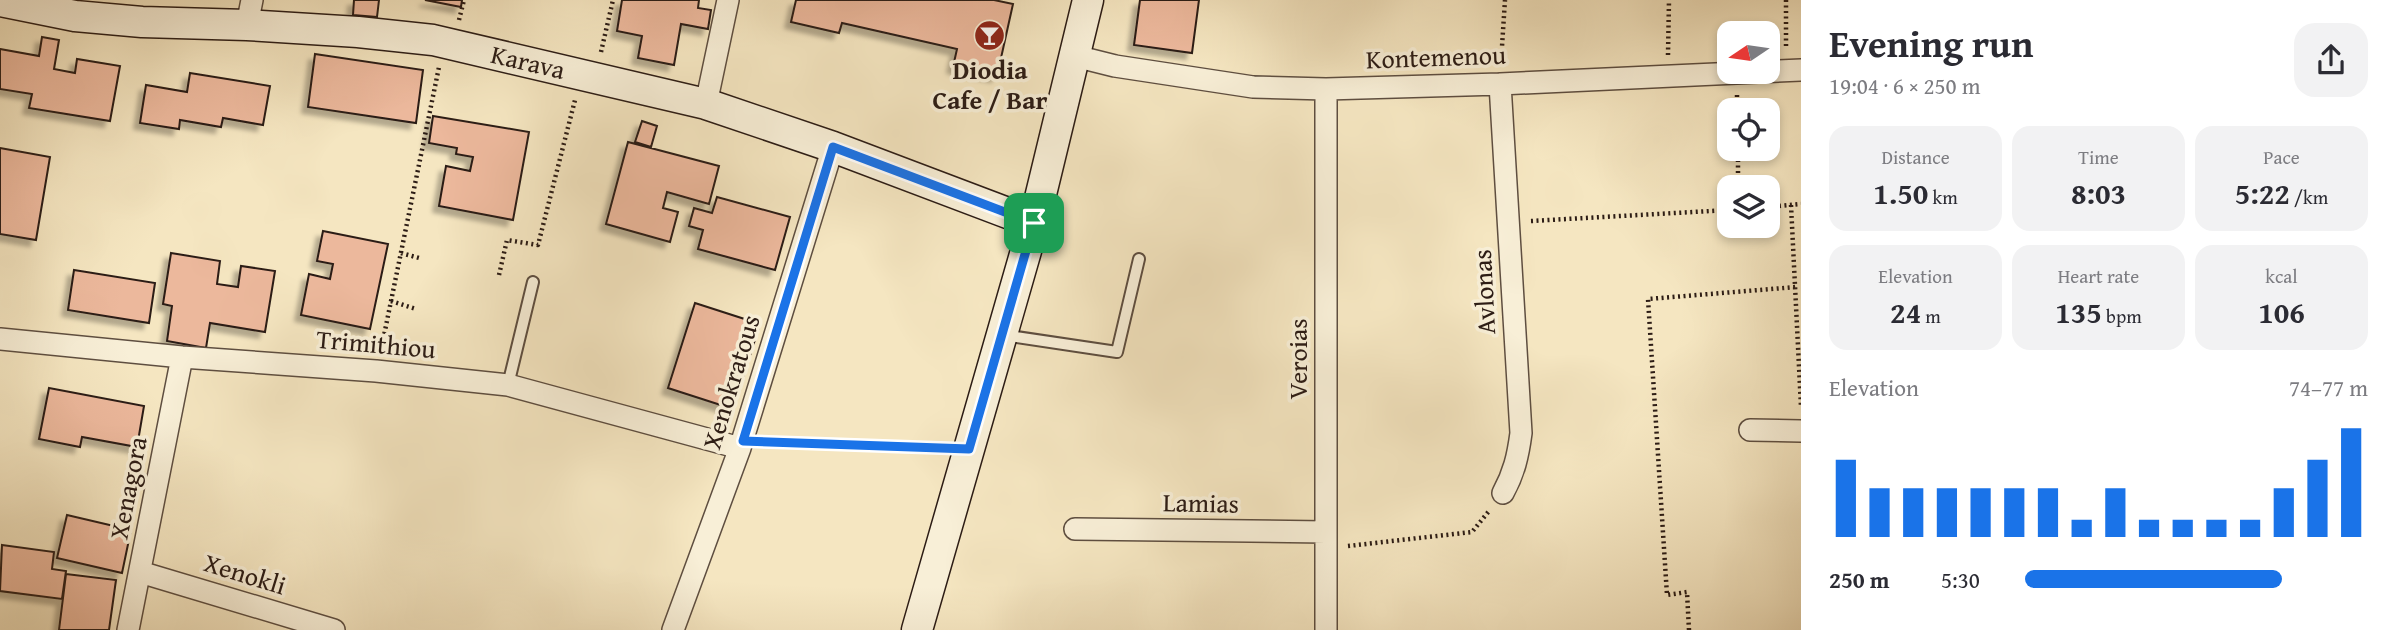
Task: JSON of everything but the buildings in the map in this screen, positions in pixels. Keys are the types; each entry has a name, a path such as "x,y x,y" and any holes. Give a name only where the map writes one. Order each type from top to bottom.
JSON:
{"street":[{"path":"706,104 728,0"},
{"path":"916,630 1034,223 1088,0"},
{"name":"Karava","path":"0,1 75,16 142,23 250,12 358,32 444,43 706,104 833,147 1034,223"},
{"name":"Kontemenou","path":"1075,55 1115,66 1253,87 1326,89 1794,71"},
{"name":"Avlonas","path":"1500,84 1521,433 1513,475 1503,493"},
{"name":"Veroias","path":"1326,89 1326,630"},
{"name":"Xenokratous","path":"673,630 741,445 833,147"},
{"name":"Trimithiou","path":"0,339 508,385 741,445"},
{"name":"Xenagora","path":"128,630 182,357"},
{"path":"1750,430 1801,430"},
{"name":"Lamias","path":"1074,529 1326,541"},
{"name":"Xenokli","path":"140,572 334,630"}],"lane":[{"path":"1002,335 1117,352 1139,260"},
{"path":"508,385 533,282"}],"path":[{"path":"499,275 507,240 538,245 613,0"},
{"path":"1500,84 1505,0"},
{"path":"1668,76 1669,0"},
{"path":"1786,0 1794,71"},
{"path":"376,371 444,43"},
{"path":"1780,206 1801,204"},
{"path":"1791,205 1801,407"},
{"path":"1508,222 1717,211"},
{"path":"401,253 419,258"},
{"path":"1689,630 1687,592 1667,595 1648,299 1796,287"},
{"path":"391,301 416,309"},
{"path":"741,445 969,449"},
{"path":"1326,541 1472,532 1503,493"}],"place":[{"name":"Diodia Cafe / Bar","path":"990,35"}],"route":[{"path":"833,147 1034,223 969,449 743,441 833,147"}]}
